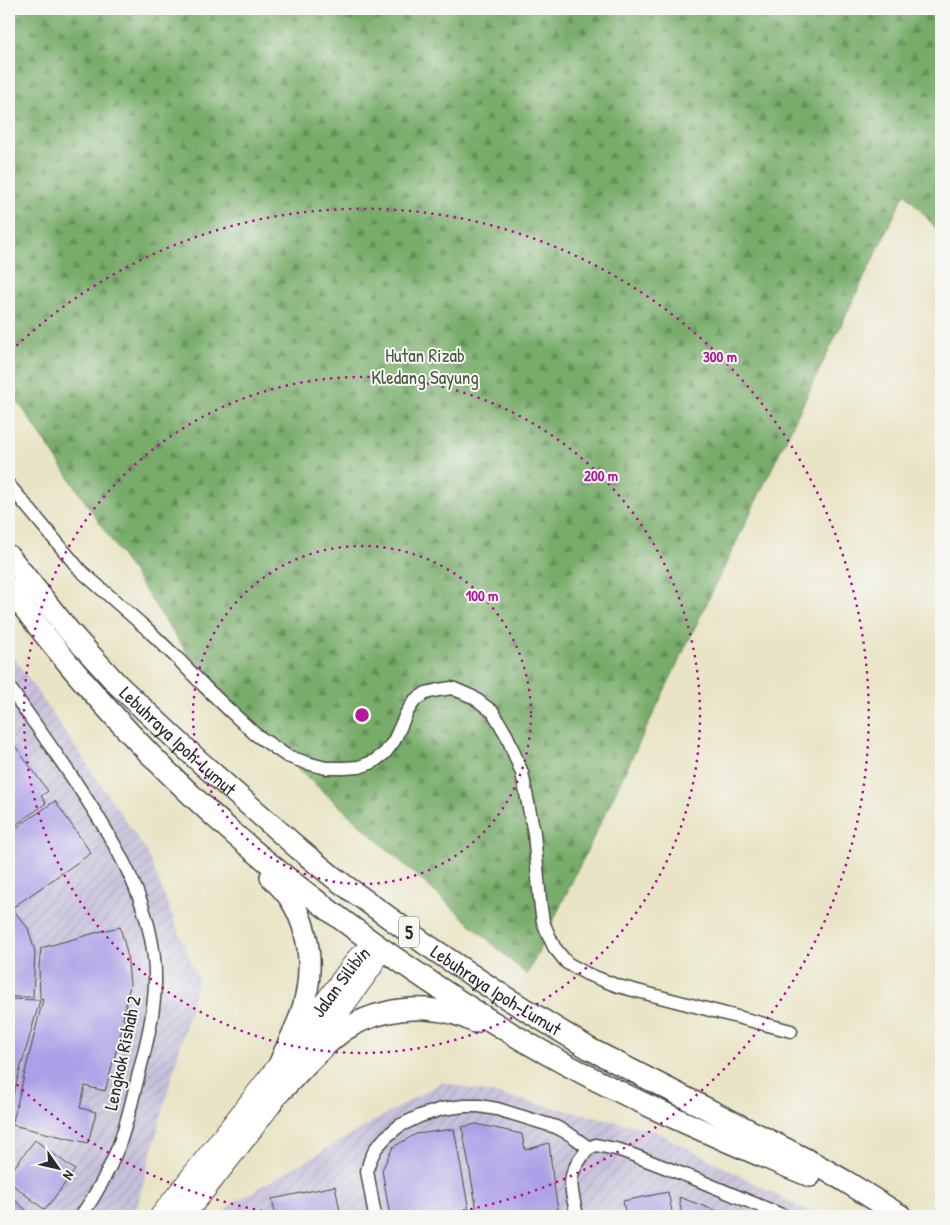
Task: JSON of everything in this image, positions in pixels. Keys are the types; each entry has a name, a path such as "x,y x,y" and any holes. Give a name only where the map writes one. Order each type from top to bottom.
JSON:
{"highway":[{"name":"Lebuhraya Ipoh-Lumut","path":"9,556 70,631 117,684 200,762 333,877 417,938 590,1049 845,1181 894,1212"},
{"name":"Lebuhraya Ipoh-Lumut","path":"9,588 100,699 172,776 267,861 377,946 455,999 531,1045 608,1086 728,1142 841,1188 894,1212"},
{"path":"117,684 154,728 218,794 292,858 372,923 375,929 377,946 396,943 412,948 525,1020 561,1038 590,1049"},
{"path":"213,814 289,896 297,911 308,941 308,980 305,999 300,1017 280,1063"},
{"path":"282,1089 332,1039 345,1030 361,1021 396,1011 418,1009 453,1013 531,1045"}],"main road":[{"name":"Jalan Silibin","path":"160,1216 280,1063 358,957 369,948 377,946 376,959 372,967 234,1153 184,1216"}],"street":[{"path":"9,485 80,570 148,630 255,734 287,756 326,768 359,767 373,762 385,753 394,741 407,712 415,700 426,693 452,688 473,697 493,712 507,736 522,773 534,833 543,922 554,947 567,963 587,974 618,986 791,1031"},
{"name":"Lengkok Rishah 2","path":"9,687 62,762 115,846 136,888 150,934 154,959 153,1010 148,1038 128,1114 117,1150 103,1181 80,1216"},
{"path":"375,1216 367,1171 376,1148 399,1126 420,1116 442,1109 479,1106 497,1110 549,1125 571,1135 589,1148"},
{"path":"577,1216 572,1192 572,1174 575,1166 589,1148 596,1145 605,1146 638,1157 784,1216"}],"shaded area":[{"path":"9,650 147,852 198,980 136,1210 131,1216 9,1216"},
{"path":"442,1082 653,1130 817,1216 221,1216 233,1203"}],"green space":[{"name":"Hutan Rizab Kledang Sayung","path":"9,9 941,9 941,234 905,193 527,975 214,693 9,388"}],"building":[{"path":"15,746 48,791 41,796 46,803 9,830 9,750"},
{"path":"55,801 91,853 9,910 9,833"},
{"path":"14,911 28,928 35,952 33,997 9,997 9,915"},
{"path":"120,927 127,953 130,985 123,1019 125,1019 105,1091 85,1086 80,1108 96,1112 88,1143 12,1125 43,999 40,998 39,967 41,948"},
{"path":"9,999 40,1000 9,1109"},
{"path":"476,1124 522,1134 525,1150 549,1143 559,1216 478,1216 462,1127"},
{"path":"454,1129 470,1216 390,1216 382,1170 393,1147 416,1134"},
{"path":"35,1140 75,1170 45,1210 9,1182 9,1174"},
{"path":"335,1186 341,1216 276,1216 272,1199"},
{"path":"668,1192 673,1216 626,1216 623,1201"},
{"path":"9,1195 29,1213 27,1216 9,1216"},
{"path":"679,1197 730,1216 682,1216"}]}
